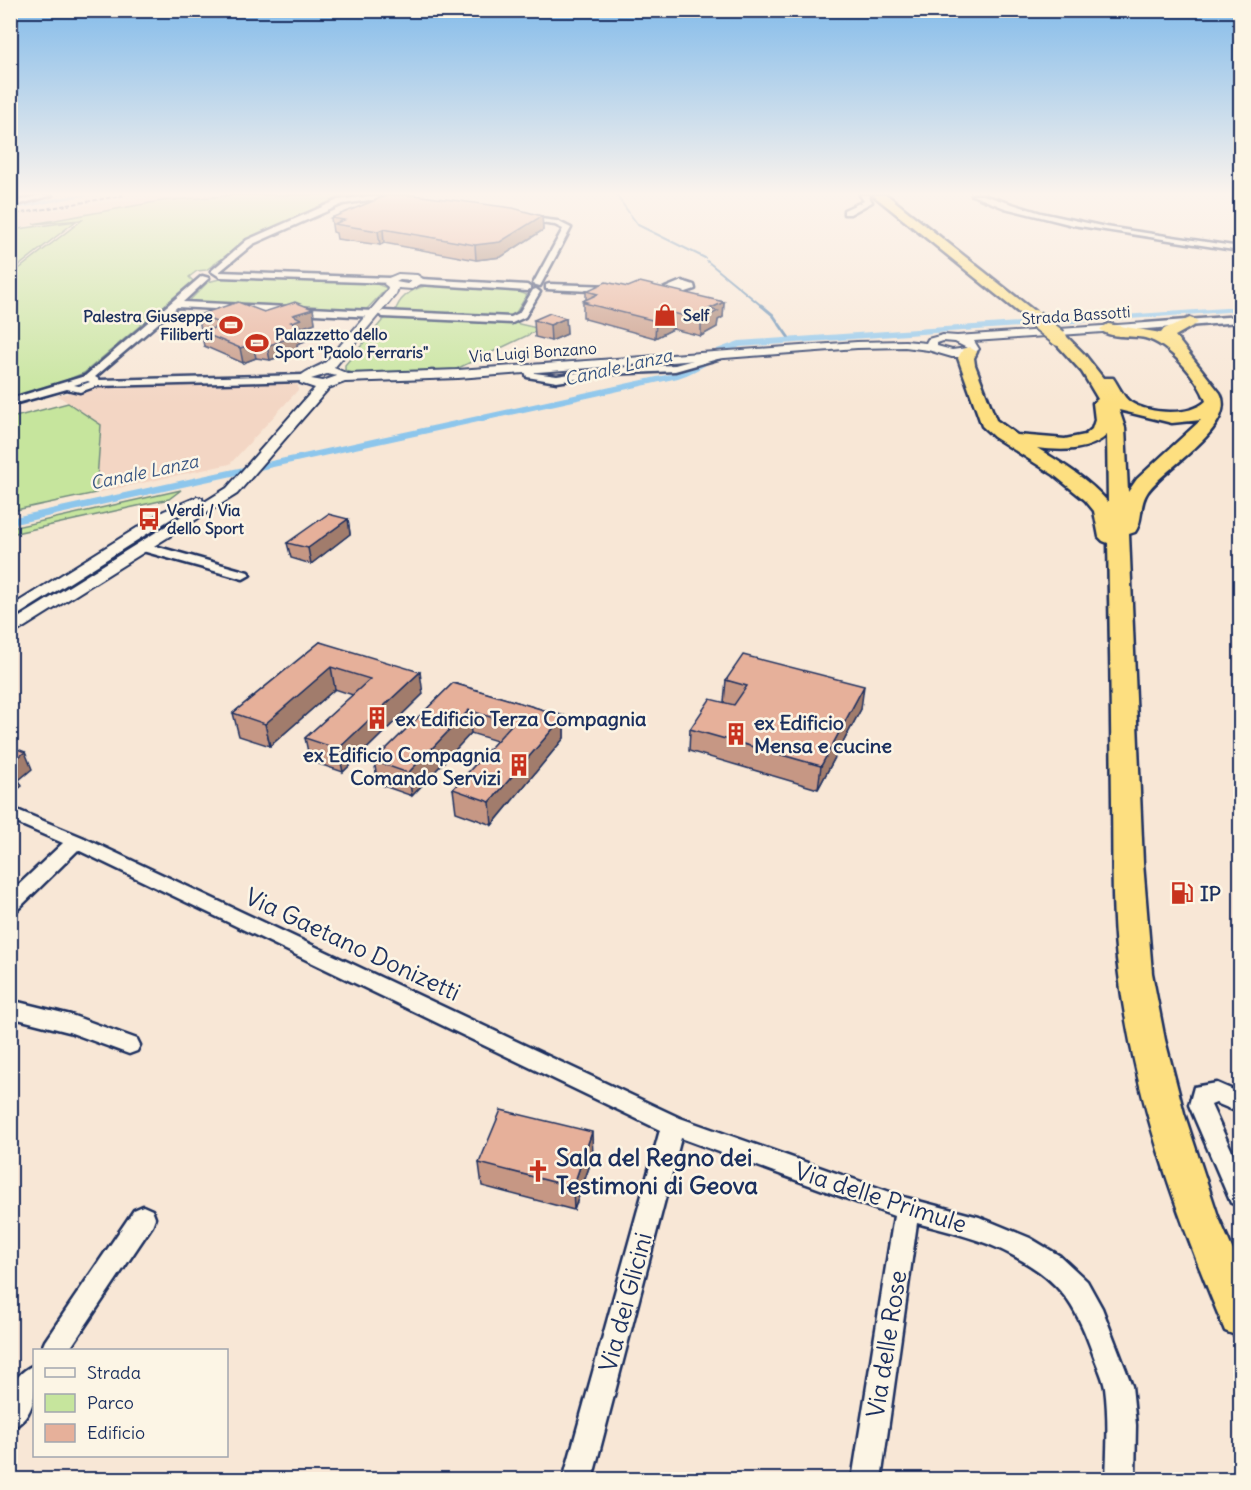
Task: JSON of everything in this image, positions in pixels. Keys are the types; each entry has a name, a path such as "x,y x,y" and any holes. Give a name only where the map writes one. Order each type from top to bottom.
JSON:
{"highway":[{"path":"967,265 1059,338 1083,361 1102,387 1112,408 1116,428 1128,863 1135,973 1147,1040 1165,1113 1197,1216 1240,1316"},
{"path":"1108,329 1160,336 1190,323"},
{"path":"1120,597 1130,575 1128,525 1130,508 1136,494 1155,471 1204,427 1214,415 1215,402 1207,386 1160,336"},
{"path":"947,353 963,361 970,355 988,422 1000,433 1077,483 1104,510 1109,524 1110,572 1120,597"},
{"path":"1083,361 1092,365 1104,376 1123,405 1141,412 1164,416 1198,416 1209,410 1215,402"},
{"path":"1000,433 1022,440 1060,445 1079,443 1095,437 1104,429 1107,418 1102,402 1082,365 1083,361"}],"street":[{"path":"218,272 226,265"},
{"path":"175,304 512,320 522,315 547,265"},
{"path":"92,381 205,278 197,274 218,272 391,283 408,287"},
{"path":"391,283 410,277 419,279 421,282"},
{"path":"10,631 224,497 308,381 309,374 320,371 330,364 378,314 408,287 421,282 534,288 546,291 549,287 627,290"},
{"path":"340,375 341,365 392,292 391,283"},
{"path":"660,291 671,290"},
{"name":"Strada Bassotti","path":"1160,336 1190,323 1240,319"},
{"name":"Strada Bassotti","path":"932,344 943,338 986,339 1108,329"},
{"path":"957,339 968,342 970,355"},
{"name":"Strada Bassotti","path":"970,355 986,339"},
{"path":"932,344 947,353"},
{"name":"Via Luigi Bonzano","path":"340,375 529,369 838,346 932,344"},
{"path":"529,369 531,375 537,378 559,379 594,372 675,368 685,366 701,357 751,356"},
{"path":"320,371 340,375"},
{"path":"10,615 161,520 214,493 228,480 257,462 325,385 340,375"},
{"path":"10,402 67,386 72,381 308,381 325,385"},
{"path":"161,520 179,525"},
{"path":"144,547 243,575"},
{"path":"52,588 71,593"},
{"name":"Via Gaetano Donizetti","path":"14,819 76,841 673,1125"},
{"path":"10,905 76,841"},
{"path":"10,1008 71,1023 129,1045"},
{"path":"1240,1102 1216,1093 1202,1094 1200,1105 1240,1195"},
{"name":"Via delle Primule","path":"673,1125 907,1209 979,1229 1022,1246 1051,1265 1078,1290 1093,1317 1118,1386 1122,1425 1120,1479"},
{"name":"Via dei Glicini","path":"577,1479 673,1125"},
{"name":"Via delle Rose","path":"866,1479 907,1209"},
{"path":"55,1349 143,1218"},
{"path":"10,1415 33,1380"}],"shaded area":[{"path":"282,381 298,385 298,390 230,464 96,493 101,425 57,395 110,386"}],"green space":[{"path":"11,265 21,265 11,272"},
{"path":"25,265 214,265 189,277 193,281 84,373 11,399 11,275"},
{"path":"231,276 374,283 387,288 365,311 190,300 208,282"},
{"path":"425,286 512,289 527,295 515,314 509,317 395,312 406,295"},
{"path":"389,316 515,323 541,329 452,371 431,369 430,372 354,374 345,370 345,365 382,321"},
{"path":"68,403 101,425 96,493 11,511 11,418"},
{"path":"181,490 169,499 11,534 11,528"}],"building":[{"path":"606,282 628,287 640,282 724,302 709,309 718,311 701,320 673,313 656,321 584,303 587,302 583,301 598,294 586,291"},
{"path":"238,302 264,312 295,302 313,309 293,315 301,319 291,322 303,327 291,331 295,333 290,334 295,336 267,346 253,344 240,348 201,332 224,325 198,315"},
{"path":"550,313 566,318 550,325 534,320"},
{"path":"328,514 348,519 308,548 287,543"},
{"path":"320,642 420,672 338,749 305,738 370,679 331,667 265,724 233,713"},
{"path":"743,655 864,686 821,766 690,729 710,699 734,705 747,686 726,680"},
{"path":"453,683 564,716 490,802 453,789 512,724 469,710 408,773 374,761"},
{"path":"10,746 25,752 10,763"},
{"path":"501,1110 592,1132 573,1187 479,1163"}],"waterway":[{"path":"711,265 763,307"},
{"path":"761,305 773,315 791,341"},
{"name":"Canale Lanza","path":"10,522 678,375 701,366 720,351 739,344 1240,309"}],"place":[{"name":"Self","path":"665,315"},
{"name":"Palestra Giuseppe Filiberti","path":"231,325"},
{"name":"Palazzetto dello Sport \"Paolo Ferraris\"","path":"257,343"},
{"name":"Verdi / Via dello Sport","path":"149,519"},
{"name":"ex Edificio Terza Compagnia","path":"377,718"},
{"name":"ex Edificio Mensa e cucine","path":"736,734"},
{"name":"ex Edificio Compagnia Comando Servizi","path":"519,765"},
{"name":"IP","path":"1182,893"},
{"name":"Sala del Regno dei Testimoni di Geova","path":"538,1171"}]}
